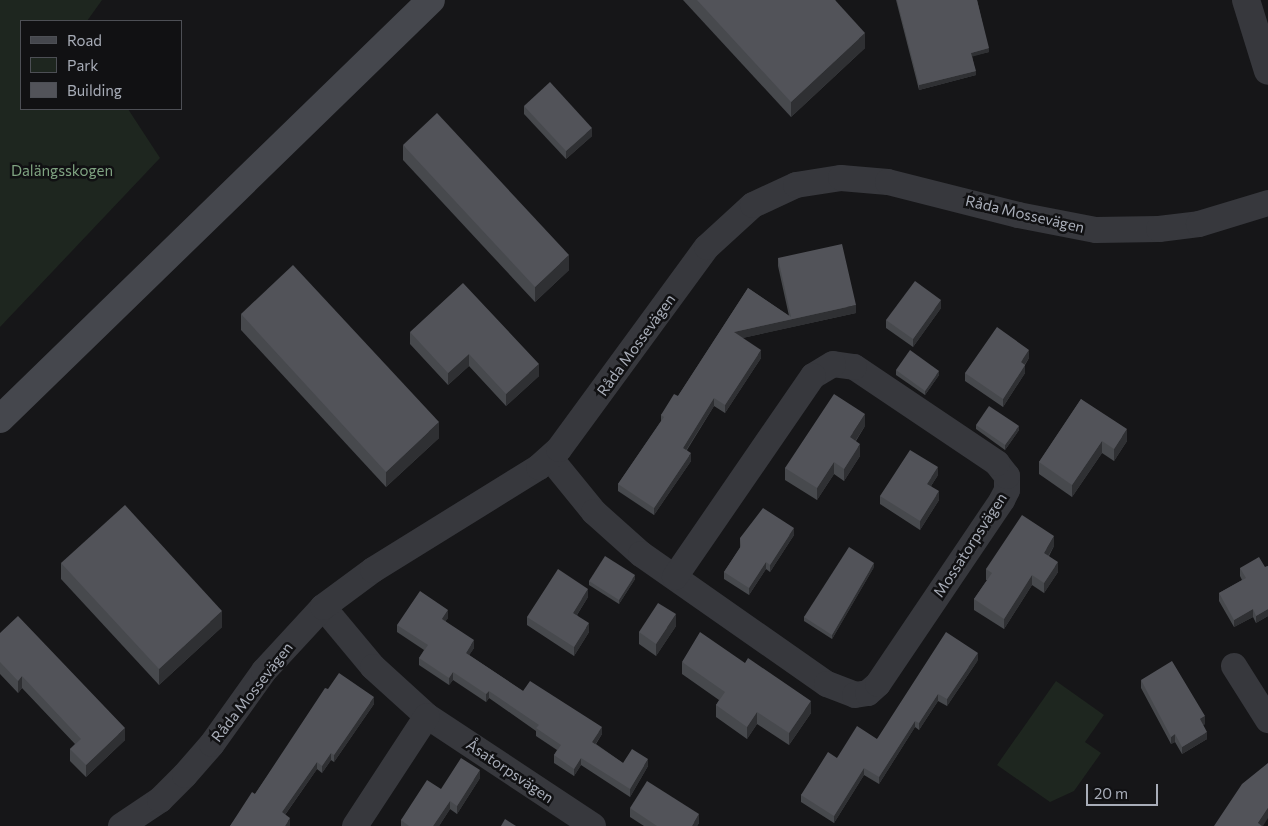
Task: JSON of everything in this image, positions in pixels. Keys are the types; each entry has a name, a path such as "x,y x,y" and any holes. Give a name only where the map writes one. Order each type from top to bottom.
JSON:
{"main road":[{"path":"0,418 431,0"}],"street":[{"path":"1256,13 1268,71"},
{"name":"Råda Mossevägen","path":"121,826 160,800 185,775 212,744 264,672 323,607 374,570 550,458 707,247 753,204 796,185 841,178 872,179 1037,219 1096,230 1159,229 1199,224 1268,203"},
{"name":"Mossatorpsvägen","path":"550,458 569,484 616,534 675,578 827,684 843,693 868,693 878,684 1002,500 1007,490 1007,476 997,463 854,368 833,364 822,368 802,391 675,578"},
{"name":"Åsatorpsvägen","path":"323,607 374,666 427,716 593,826"},
{"path":"1234,666 1268,720"},
{"path":"355,826 427,716"}],"green space":[{"name":"Dalängsskogen","path":"0,0 102,0 88,20 20,20 20,110 129,110 160,158 0,327"},
{"path":"1056,681 1104,715 1085,742 1101,753 1074,791 1050,802 997,765"}],"building":[{"path":"697,0 835,0 865,33 791,102"},
{"path":"897,0 977,0 989,48 971,53 976,71 919,85"},
{"path":"550,82 592,128 566,151 524,106"},
{"path":"437,113 569,255 535,287 403,145"},
{"path":"842,244 856,305 734,332 761,350 725,405 714,398 683,448 691,453 654,508 618,484 664,417 661,415 674,394 678,396 748,288 791,317 778,258"},
{"path":"293,265 439,422 386,472 241,314"},
{"path":"915,281 941,300 913,339 886,320"},
{"path":"463,283 539,364 506,394 469,354 448,373 410,332"},
{"path":"997,327 1029,350 1021,362 1025,365 1003,399 965,373"},
{"path":"910,350 939,371 925,391 896,370"},
{"path":"834,394 865,414 850,437 860,444 844,469 834,462 817,488 785,468"},
{"path":"1081,399 1127,429 1114,449 1102,441 1072,485 1039,462"},
{"path":"989,406 1019,426 1005,445 976,425"},
{"path":"910,450 938,467 927,484 939,491 920,521 880,496"},
{"path":"125,505 222,611 159,669 61,563"},
{"path":"763,508 794,528 770,565 766,562 749,588 724,572 741,546 740,538"},
{"path":"1022,515 1054,536 1044,553 1058,562 1044,583 1032,575 1004,619 974,599 992,573 986,569"},
{"path":"849,547 874,563 832,635 804,617"},
{"path":"605,556 635,575 619,600 589,581"},
{"path":"1259,557 1265,567 1268,566 1268,609 1256,616 1253,609 1234,620 1219,593 1246,578 1240,568"},
{"path":"558,569 588,589 573,613 589,623 574,647 527,617"},
{"path":"420,591 448,610 442,619 474,640 466,653 523,691 530,681 602,727 592,742 623,763 632,749 648,759 630,789 581,758 574,769 554,755 561,745 536,728 539,725 489,691 486,694 453,672 449,678 419,658 428,645 397,625"},
{"path":"658,603 676,614 656,644 639,632"},
{"path":"18,616 125,728 86,765 70,749 81,739 22,676 18,681 0,662 0,633"},
{"path":"700,632 745,663 748,658 811,701 789,733 757,712 747,727 716,705 725,692 682,662"},
{"path":"946,632 978,653 947,699 938,694 919,723 915,721 879,777 864,768 834,816 801,795 828,752 837,758 857,726 877,739"},
{"path":"1172,661 1205,716 1200,719 1207,732 1182,747 1175,734 1171,737 1141,680"},
{"path":"339,673 374,697 334,755 331,753 322,766 317,762 282,812 290,818 285,826 230,826 252,792 255,794 325,688 328,689"},
{"path":"461,758 480,770 457,806 450,801 433,826 409,826 401,820 427,780 441,789"},
{"path":"1268,763 1268,808 1258,823 1262,826 1214,826 1242,784"},
{"path":"647,781 699,814 692,826 657,826 630,808"},
{"path":"505,819 516,826 501,826"}]}
